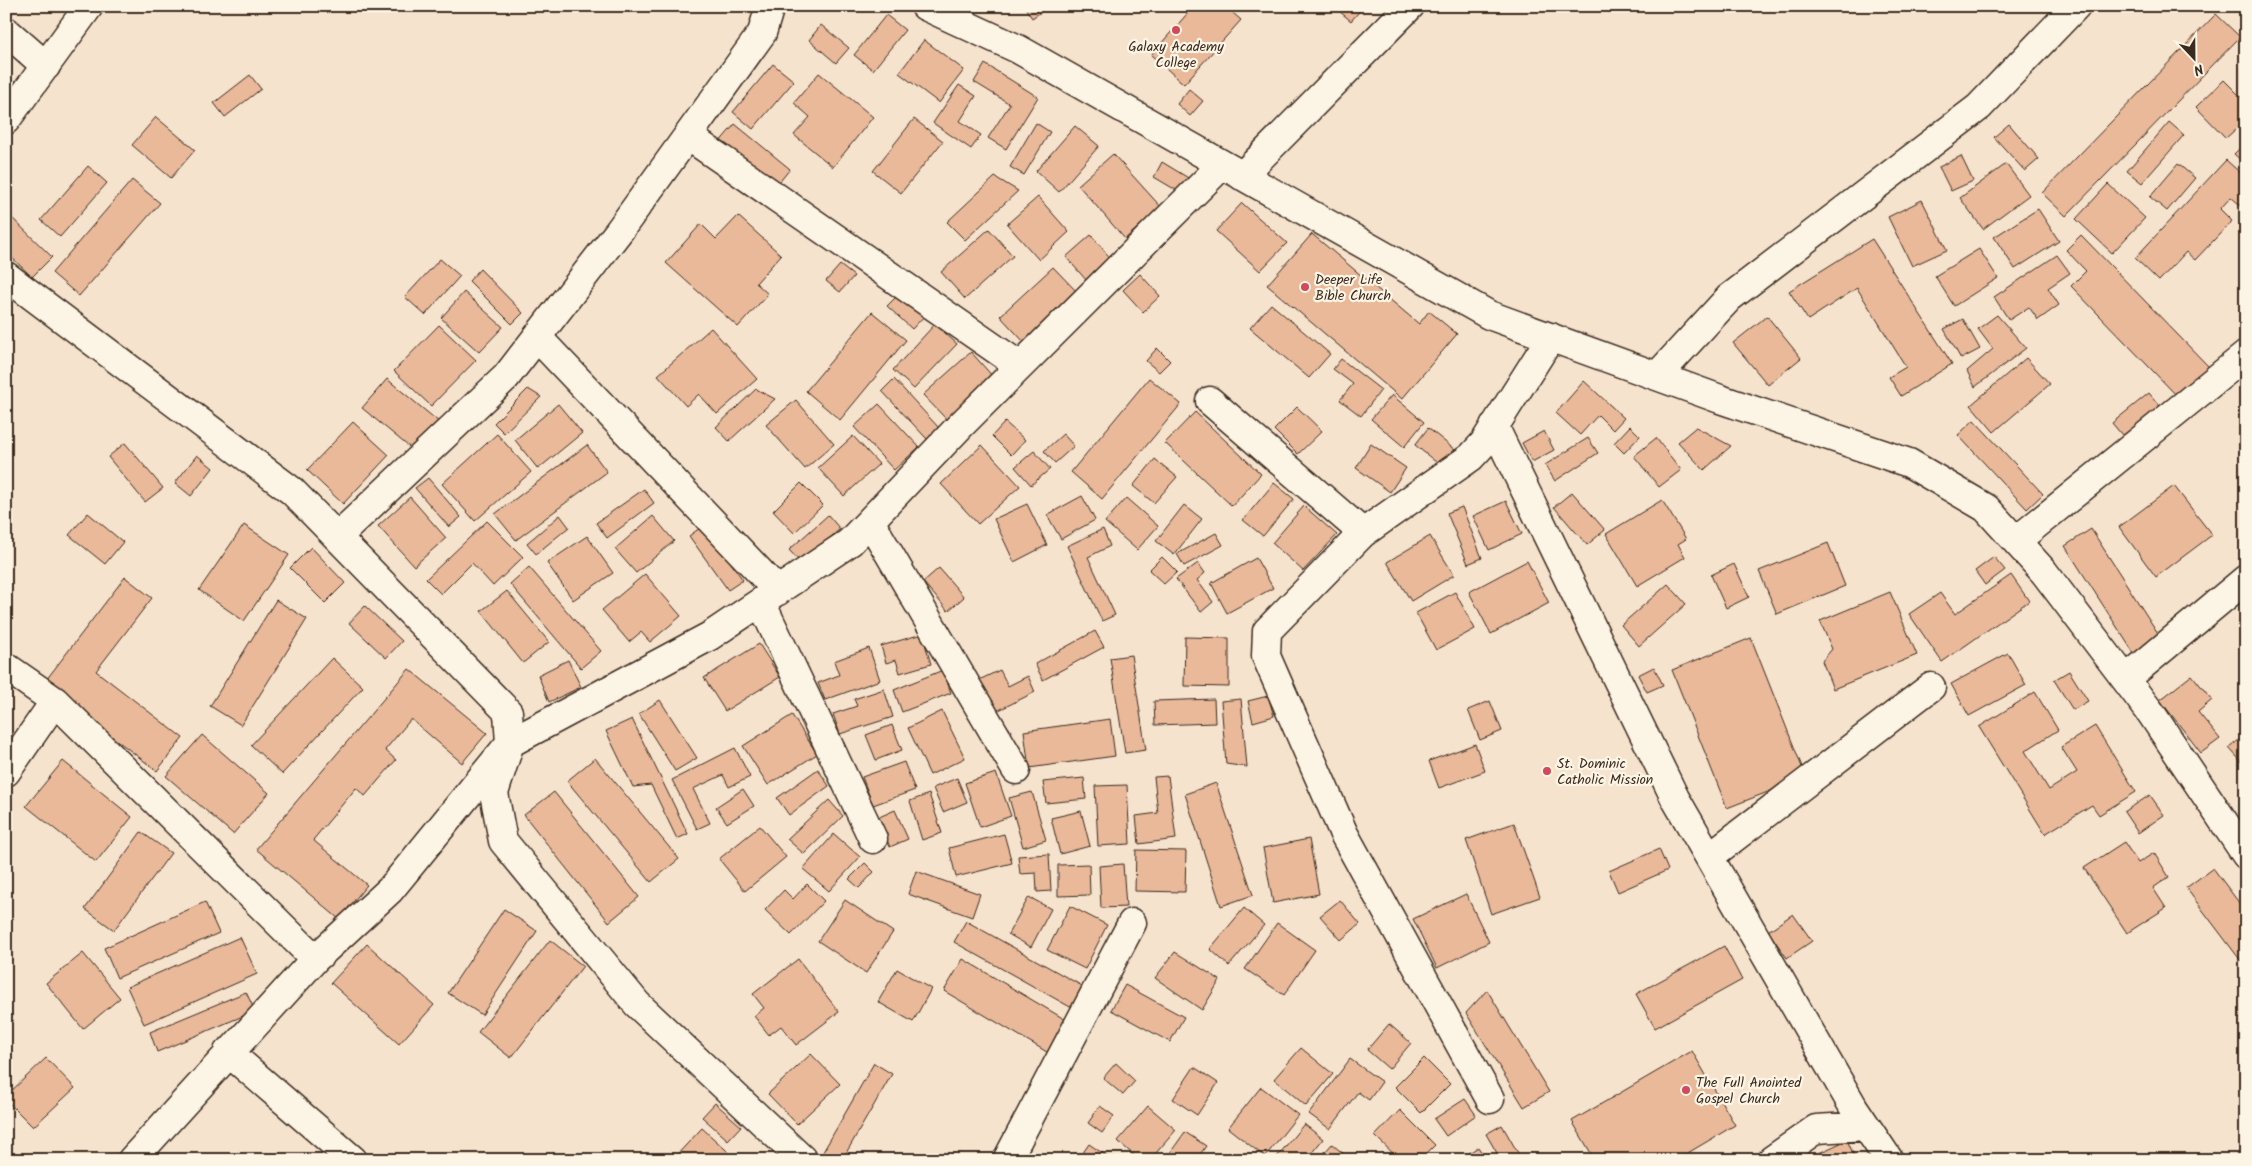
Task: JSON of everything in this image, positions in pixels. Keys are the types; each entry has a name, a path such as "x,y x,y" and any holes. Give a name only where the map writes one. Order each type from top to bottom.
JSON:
{"street":[{"path":"6,120 89,6"},
{"path":"337,537 506,377 619,231 762,33 770,6"},
{"path":"925,6 1018,49 1489,315 1657,376 1909,463 1986,508 2044,572 2126,679 2246,855"},
{"path":"132,1160 228,1052 315,959 390,890 510,743 710,636 850,542 1020,366 1410,6"},
{"path":"1657,376 1729,298 1979,107 2076,6"},
{"path":"6,31 46,66"},
{"path":"688,136 1020,366"},
{"path":"6,276 292,491 508,712 510,743 494,793 502,842 638,1004 803,1160"},
{"path":"537,337 770,596 873,839"},
{"path":"1490,1100 1344,834 1266,656 1267,631 1363,534 1471,457 1484,443 1551,337"},
{"path":"2016,541 2246,355"},
{"path":"1210,401 1363,534"},
{"path":"1494,426 1675,798 1866,1126 1889,1160"},
{"path":"870,521 1016,770"},
{"path":"2126,679 2246,579"},
{"path":"6,667 55,701 315,959"},
{"path":"1709,857 1931,687"},
{"path":"6,772 55,701"},
{"path":"1007,1160 1132,923"},
{"path":"228,1052 353,1160"},
{"path":"1772,1160 1816,1129 1866,1126"}],"building":[{"path":"1024,6 1050,6 1032,18"},
{"path":"1194,6 1225,6 1241,20 1184,84 1151,55"},
{"path":"1333,6 1364,6 1351,21"},
{"path":"2216,14 2240,37 2066,216 2042,193"},
{"path":"886,15 905,30 873,70 854,55"},
{"path":"821,25 849,48 836,63 809,40"},
{"path":"924,40 964,70 939,103 899,73"},
{"path":"773,64 794,81 753,129 733,112"},
{"path":"985,64 1038,97 1006,149 988,138 1010,104 974,82"},
{"path":"819,73 873,117 833,167 794,135 810,117 794,103"},
{"path":"250,75 261,89 225,117 214,103"},
{"path":"2224,80 2246,102 2246,120 2226,138 2196,107"},
{"path":"959,85 976,96 960,121 981,135 971,149 933,123"},
{"path":"1189,89 1203,101 1190,116 1177,104"},
{"path":"156,117 195,150 171,178 132,145"},
{"path":"914,119 943,141 901,193 873,171"},
{"path":"2169,122 2184,135 2142,183 2127,171"},
{"path":"1036,123 1050,132 1024,175 1010,167"},
{"path":"735,124 790,169 773,190 718,144"},
{"path":"2009,124 2039,159 2025,171 1994,137"},
{"path":"1075,126 1099,146 1059,192 1036,171"},
{"path":"2246,142 2246,165 2234,154"},
{"path":"1113,154 1161,207 1125,239 1078,185"},
{"path":"1961,156 1973,181 1951,191 1939,167"},
{"path":"2226,160 2246,178 2246,210 2231,197 2220,209 2232,221 2195,260 2186,252 2159,281 2135,258"},
{"path":"1162,162 1190,179 1181,193 1154,177"},
{"path":"2006,164 2029,195 1983,229 1960,198"},
{"path":"2178,164 2195,178 2167,211 2150,197"},
{"path":"88,166 107,183 60,237 41,220"},
{"path":"995,177 1018,191 965,240 947,222"},
{"path":"132,180 160,203 79,296 52,273"},
{"path":"2108,184 2145,218 2112,253 2076,219"},
{"path":"1038,197 1069,232 1039,260 1007,224"},
{"path":"1922,200 1947,250 1912,266 1888,217"},
{"path":"1242,203 1287,243 1260,271 1216,231"},
{"path":"2038,209 2059,241 2015,269 1994,237"},
{"path":"6,212 52,257 32,277 6,252"},
{"path":"738,216 781,255 756,283 768,294 738,327 666,263 701,224 716,239"},
{"path":"989,229 1013,256 965,299 941,272"},
{"path":"1312,234 1419,324 1429,311 1457,334 1402,399 1267,285"},
{"path":"1091,235 1112,260 1087,281 1066,257"},
{"path":"2081,235 2209,367 2178,397 2071,286 2086,271 2066,250"},
{"path":"1872,239 1952,364 1901,396 1889,377 1906,367 1857,288 1808,320 1789,291"},
{"path":"1979,249 1998,278 1954,306 1935,276"},
{"path":"2057,255 2070,273 2048,288 2059,305 2038,320 2029,307 2009,320 1994,297"},
{"path":"440,259 460,276 425,315 405,297"},
{"path":"840,265 854,276 840,292 826,281"},
{"path":"1053,267 1079,294 1025,343 1000,316"},
{"path":"480,269 523,313 512,324 469,281"},
{"path":"1140,274 1160,296 1143,312 1123,290"},
{"path":"903,290 927,313 912,329 887,306"},
{"path":"464,292 503,327 479,352 441,318"},
{"path":"1271,304 1330,354 1309,378 1250,328"},
{"path":"872,312 906,340 840,420 806,391"},
{"path":"1997,315 2026,348 1975,387 1967,371 1993,349 1978,329"},
{"path":"1767,316 1801,358 1768,385 1733,343"},
{"path":"1963,319 1980,349 1961,359 1944,329"},
{"path":"935,324 957,344 914,389 893,370"},
{"path":"439,325 476,360 431,406 394,371"},
{"path":"711,328 757,379 717,414 699,394 686,406 658,375"},
{"path":"1157,348 1170,361 1159,372 1146,361"},
{"path":"971,352 995,379 948,421 923,395"},
{"path":"2026,358 2050,384 1994,432 1971,405"},
{"path":"1341,359 1381,390 1361,416 1340,400 1353,384 1333,369"},
{"path":"1149,378 1181,404 1102,499 1071,472"},
{"path":"387,379 439,422 414,451 362,408"},
{"path":"894,379 939,428 927,439 882,391"},
{"path":"1584,381 1624,418 1613,430 1598,415 1580,435 1556,413"},
{"path":"528,389 541,397 504,433 494,423"},
{"path":"756,389 775,399 729,441 716,427"},
{"path":"2149,393 2164,411 2127,441 2112,423"},
{"path":"1392,395 1424,422 1404,447 1371,419"},
{"path":"796,400 834,444 805,469 766,425"},
{"path":"558,404 582,433 538,469 515,440"},
{"path":"879,404 919,447 894,470 854,427"},
{"path":"1297,407 1322,431 1298,454 1274,430"},
{"path":"1195,412 1261,474 1232,506 1165,443"},
{"path":"1974,420 2043,494 2027,509 1958,435"},
{"path":"353,422 389,455 343,504 307,470"},
{"path":"1005,422 1025,440 1011,455 992,436"},
{"path":"1630,426 1640,436 1624,453 1614,443"},
{"path":"1696,427 1731,446 1704,470 1678,442"},
{"path":"1428,428 1455,450 1442,467 1415,445"},
{"path":"1544,431 1554,450 1532,462 1522,443"},
{"path":"497,434 531,472 475,521 442,484"},
{"path":"1063,434 1074,446 1055,463 1044,451"},
{"path":"853,436 879,464 844,496 818,468"},
{"path":"1588,438 1598,453 1555,481 1545,465"},
{"path":"1656,438 1681,470 1659,487 1634,456"},
{"path":"125,443 163,488 145,502 108,457"},
{"path":"1371,444 1406,468 1390,492 1356,468"},
{"path":"587,445 607,472 516,540 495,514"},
{"path":"982,445 1020,486 978,524 941,484"},
{"path":"1034,451 1050,469 1031,485 1015,467"},
{"path":"197,455 213,468 191,496 175,483"},
{"path":"1155,459 1177,477 1154,503 1133,486"},
{"path":"428,478 461,517 449,527 415,488"},
{"path":"801,483 823,505 794,533 773,511"},
{"path":"1274,483 1294,499 1263,536 1243,520"},
{"path":"2174,486 2212,535 2156,577 2119,527"},
{"path":"644,489 654,503 607,538 596,523"},
{"path":"1572,492 1605,530 1587,545 1554,507"},
{"path":"1082,496 1095,520 1061,539 1047,515"},
{"path":"410,497 446,538 414,566 378,526"},
{"path":"1126,498 1158,526 1137,550 1105,522"},
{"path":"1662,500 1686,539 1678,544 1685,557 1637,586 1606,534"},
{"path":"1506,501 1522,534 1489,550 1473,516"},
{"path":"1027,504 1047,545 1014,562 994,519"},
{"path":"1184,505 1202,519 1174,555 1156,541"},
{"path":"1304,506 1337,535 1303,571 1272,543"},
{"path":"1462,507 1482,558 1468,564 1447,513"},
{"path":"88,513 123,542 105,564 69,535"},
{"path":"560,515 569,527 536,554 527,543"},
{"path":"828,515 840,529 801,563 789,550"},
{"path":"653,516 674,541 636,573 615,549"},
{"path":"487,521 523,557 493,586 472,563 441,594 426,579"},
{"path":"244,525 289,555 244,621 199,590"},
{"path":"704,525 743,580 728,590 689,536"},
{"path":"1103,529 1110,546 1088,557 1115,615 1102,621 1067,546"},
{"path":"2091,529 2161,638 2135,655 2065,546"},
{"path":"1216,533 1223,545 1184,566 1177,554"},
{"path":"587,536 613,573 573,600 547,563"},
{"path":"1430,536 1454,575 1411,601 1387,562"},
{"path":"1828,543 1845,586 1777,614 1759,571"},
{"path":"311,547 345,583 325,603 290,568"},
{"path":"1162,557 1177,572 1164,584 1149,570"},
{"path":"1994,557 2005,570 1985,585 1975,571"},
{"path":"1256,558 1273,588 1227,613 1211,583"},
{"path":"1527,561 1549,603 1491,634 1469,592"},
{"path":"1198,563 1205,573 1197,580 1213,602 1201,612 1176,579"},
{"path":"1734,564 1749,597 1726,608 1711,575"},
{"path":"529,567 601,651 581,668 510,584"},
{"path":"939,568 964,597 948,611 923,582"},
{"path":"645,574 681,616 650,642 641,632 629,642 602,610"},
{"path":"2011,575 2029,601 1942,662 1909,614 1940,593 1955,614"},
{"path":"125,577 152,598 96,671 183,738 157,771 43,684"},
{"path":"1668,584 1686,604 1639,646 1621,625"},
{"path":"507,591 549,642 523,663 481,611"},
{"path":"1455,592 1475,629 1436,650 1416,613"},
{"path":"1890,592 1917,655 1833,689 1822,661 1832,649 1820,621"},
{"path":"276,600 307,619 241,725 210,706"},
{"path":"365,606 402,641 386,658 349,623"},
{"path":"1095,631 1104,647 1043,680 1035,664"},
{"path":"922,634 931,664 900,673 896,660 886,663 881,646"},
{"path":"1185,637 1229,638 1229,687 1184,686"},
{"path":"1751,638 1806,777 1727,808 1672,670"},
{"path":"759,644 780,677 725,711 704,678"},
{"path":"869,648 880,680 825,700 818,683 839,675 834,661"},
{"path":"2008,653 2026,685 1969,716 1951,684"},
{"path":"1131,655 1146,750 1125,753 1110,658"},
{"path":"332,658 363,687 282,774 251,745"},
{"path":"568,660 581,687 549,702 538,675"},
{"path":"1654,667 1663,685 1647,692 1638,675"},
{"path":"409,669 487,733 462,763 411,719 385,750 396,760 365,796 356,788 313,840 367,885 339,919 256,849"},
{"path":"943,670 951,693 902,712 894,690"},
{"path":"1000,670 1008,686 1028,676 1035,692 995,712 979,680"},
{"path":"2069,671 2088,701 2073,710 2054,680"},
{"path":"2192,675 2212,700 2198,712 2220,739 2201,753 2160,700"},
{"path":"884,689 893,717 840,734 833,714 857,706 854,699"},
{"path":"2035,692 2058,730 2025,751 2049,790 2077,772 2061,747 2095,726 2136,792 2099,815 2092,805 2045,834 1979,727"},
{"path":"1268,696 1274,716 1253,722 1248,701"},
{"path":"1214,699 1215,723 1155,725 1154,701"},
{"path":"1241,699 1247,767 1226,764 1221,701"},
{"path":"660,700 697,758 675,771 639,714"},
{"path":"1490,701 1502,731 1480,740 1468,710"},
{"path":"942,711 965,758 930,775 908,728"},
{"path":"792,715 817,754 768,785 743,746"},
{"path":"632,719 688,834 677,839 651,785 633,787 606,731"},
{"path":"1110,719 1115,756 1029,768 1024,731"},
{"path":"892,725 902,750 876,760 866,735"},
{"path":"2246,734 2246,767 2229,748"},
{"path":"202,735 269,793 233,834 166,776"},
{"path":"1475,744 1485,771 1439,788 1429,761"},
{"path":"735,748 750,777 729,787 723,775 693,789 710,823 697,829 672,780"},
{"path":"595,758 679,859 651,882 567,781"},
{"path":"63,761 132,817 96,862 26,806"},
{"path":"904,762 915,790 873,805 862,777"},
{"path":"818,769 829,786 789,815 777,798"},
{"path":"996,773 1011,816 980,827 965,783"},
{"path":"1168,776 1176,839 1139,844 1136,816 1158,813 1154,777"},
{"path":"957,778 967,802 943,812 933,788"},
{"path":"1084,778 1086,799 1046,803 1043,782"},
{"path":"1216,783 1253,895 1221,906 1185,794"},
{"path":"1127,785 1130,844 1098,846 1095,786"},
{"path":"743,789 754,806 727,823 716,807"},
{"path":"554,792 639,897 609,922 524,815"},
{"path":"1032,792 1046,840 1023,847 1009,798"},
{"path":"929,794 942,833 922,840 910,801"},
{"path":"2150,795 2164,815 2138,833 2124,812"},
{"path":"829,800 843,816 804,854 787,839"},
{"path":"895,810 908,839 890,847 877,818"},
{"path":"1081,811 1090,846 1060,854 1051,818"},
{"path":"1514,823 1540,897 1491,914 1466,840"},
{"path":"760,826 786,857 745,891 719,859"},
{"path":"141,832 171,853 114,930 85,909"},
{"path":"834,834 860,857 829,891 803,869"},
{"path":"1004,834 1012,863 956,877 949,848"},
{"path":"1309,839 1319,894 1273,903 1263,848"},
{"path":"2124,842 2138,863 2154,853 2169,877 2153,888 2166,908 2127,933 2084,868"},
{"path":"1659,849 1668,870 1618,892 1609,871"},
{"path":"1136,850 1186,851 1185,892 1135,891"},
{"path":"1049,854 1051,891 1037,892 1036,873 1020,874 1018,856"},
{"path":"865,863 874,872 859,888 849,879"},
{"path":"1089,864 1090,895 1058,896 1058,865"},
{"path":"1123,864 1126,907 1101,908 1099,866"},
{"path":"2213,868 2246,912 2246,957 2241,961 2186,888"},
{"path":"916,871 980,894 972,917 908,894"},
{"path":"807,884 824,901 791,935 765,910 784,890 793,899"},
{"path":"1466,894 1489,942 1437,968 1413,919"},
{"path":"1029,897 1051,909 1031,947 1008,934"},
{"path":"845,900 893,932 866,973 818,941"},
{"path":"1340,900 1360,924 1341,940 1320,916"},
{"path":"205,902 219,933 117,978 104,948"},
{"path":"1070,906 1107,925 1085,969 1047,950"},
{"path":"1244,908 1264,925 1229,966 1210,949"},
{"path":"504,909 537,931 482,1015 448,993"},
{"path":"1793,914 1812,941 1787,958 1768,931"},
{"path":"966,921 1084,987 1072,1008 954,942"},
{"path":"1277,923 1315,950 1284,995 1245,969"},
{"path":"240,937 257,974 144,1024 127,987"},
{"path":"550,940 583,966 511,1058 478,1032"},
{"path":"367,944 434,1005 399,1044 331,983"},
{"path":"1724,946 1742,980 1655,1028 1636,994"},
{"path":"1175,952 1220,980 1202,1010 1155,978"},
{"path":"83,953 120,998 83,1029 46,983"},
{"path":"798,959 839,1012 796,1045 781,1026 769,1035 754,1016 764,1008 753,994"},
{"path":"963,959 1071,1023 1052,1055 944,991"},
{"path":"897,969 931,989 913,1022 878,1002"},
{"path":"1125,985 1184,1017 1170,1042 1111,1010"},
{"path":"1487,990 1549,1092 1524,1107 1466,1013"},
{"path":"246,992 255,1011 157,1052 150,1032"},
{"path":"1389,1024 1411,1043 1389,1069 1367,1050"},
{"path":"1301,1048 1333,1074 1306,1106 1274,1079"},
{"path":"1692,1051 1735,1125 1676,1160 1595,1160 1572,1121"},
{"path":"811,1054 840,1084 797,1124 768,1094"},
{"path":"46,1058 75,1088 33,1127 6,1100 6,1096"},
{"path":"1424,1058 1450,1084 1421,1113 1395,1087"},
{"path":"1350,1059 1382,1082 1369,1100 1358,1092 1330,1129 1309,1114"},
{"path":"874,1063 892,1074 842,1160 836,1160 823,1152"},
{"path":"1116,1063 1135,1081 1123,1095 1103,1078"},
{"path":"1194,1067 1218,1083 1197,1115 1173,1099"},
{"path":"1261,1087 1298,1115 1265,1157 1228,1128"},
{"path":"1465,1099 1476,1115 1446,1136 1434,1119"},
{"path":"715,1103 741,1126 728,1140 702,1117"},
{"path":"1100,1106 1114,1116 1102,1133 1088,1123"},
{"path":"1148,1106 1176,1130 1150,1160 1139,1160 1118,1141"},
{"path":"1400,1110 1435,1145 1420,1160 1400,1160 1375,1136"},
{"path":"1304,1124 1323,1139 1306,1160 1278,1160 1276,1158"},
{"path":"1502,1125 1522,1160 1501,1160 1486,1134"},
{"path":"702,1128 737,1160 672,1160"},
{"path":"1185,1132 1206,1146 1196,1160 1165,1160"},
{"path":"1847,1140 1856,1160 1804,1160"},
{"path":"1089,1144 1111,1159 1078,1160"},
{"path":"1332,1144 1346,1156 1343,1160 1318,1160"},
{"path":"1478,1147 1486,1160 1459,1160"}],"place":[{"name":"Galaxy Academy College","path":"1176,30"},
{"name":"Deeper Life Bible Church","path":"1305,287"},
{"name":"St. Dominic Catholic Mission","path":"1547,771"},
{"name":"The Full Anointed Gospel Church","path":"1686,1090"}]}
